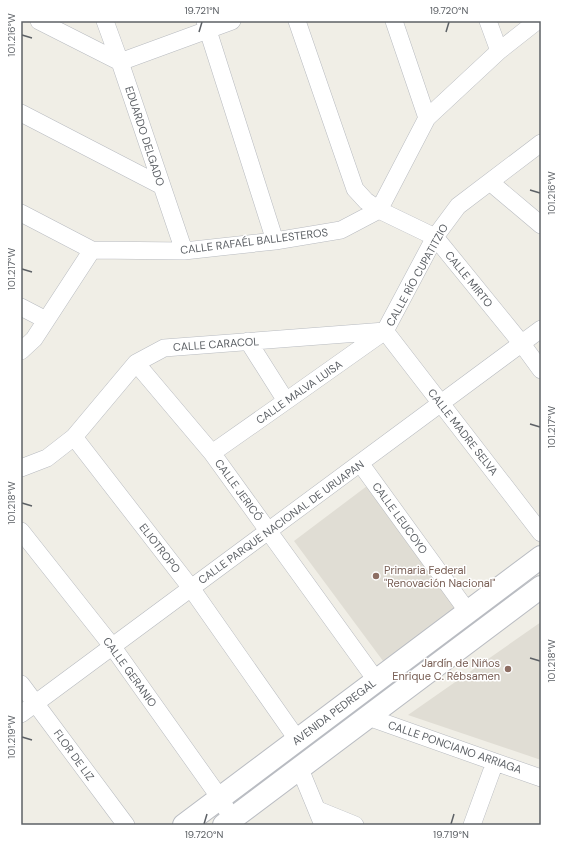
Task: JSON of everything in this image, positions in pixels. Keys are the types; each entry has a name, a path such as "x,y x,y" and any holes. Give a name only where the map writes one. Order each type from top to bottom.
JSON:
{"street":[{"path":"39,21 120,62 206,25 232,21"},
{"name":"EDUARDO DELGADO","path":"105,21 184,251"},
{"name":"CALLE MIRTO","path":"297,21 355,189 366,201 379,210 435,237 522,344 541,370"},
{"path":"394,21 427,118"},
{"path":"488,21 499,51"},
{"path":"379,210 427,118 499,51 537,21"},
{"path":"206,25 275,241"},
{"path":"21,113 162,186"},
{"name":"CALLE RÍO CUPATITZIO","path":"386,331 435,237 458,206 541,143"},
{"path":"490,182 541,224"},
{"name":"CALLE RAFAÉL BALLESTEROS","path":"92,250 184,251 275,241 341,230 379,210"},
{"path":"21,212 92,250 34,339 21,351"},
{"path":"21,308 46,320"},
{"name":"CALLE PARQUE NACIONAL DE URUAPAN","path":"21,714 541,330"},
{"name":"CALLE CARACOL","path":"21,468 47,458 74,437 136,363 164,348 386,331"},
{"name":"CALLE MALVA LUISA","path":"212,453 386,331"},
{"name":"CALLE MADRE SELVA","path":"386,331 541,533"},
{"path":"248,341 286,401"},
{"name":"CALLE JERICÓ","path":"136,363 212,453 376,680"},
{"name":"ELIOTROPO","path":"74,437 191,588 297,739"},
{"name":"CALLE LEUCOYO","path":"360,463 468,612"},
{"name":"CALLE GERANIO","path":"21,531 112,646 220,798 228,822"},
{"name":"AVENIDA PEDREGAL","path":"196,821 220,798 297,739 541,557"},
{"path":"228,822 541,587"},
{"name":"FLOR DE LIZ","path":"21,684 126,825"},
{"name":"CALLE PONCIANO ARRIAGA","path":"368,717 541,778"},
{"path":"472,825 495,762"},
{"path":"300,769 320,818 355,825"}],"shaded area":[{"name":"Primaria Federal \"Renovación Nacional\"","path":"367,486 458,611 386,665 294,541"},
{"name":"Jardín de Niños Enrique C. Rébsamen","path":"541,622 541,760 408,715"}],"place":[{"name":"Primaria Federal \"Renovación Nacional\"","path":"376,576"},
{"name":"Jardín de Niños Enrique C. Rébsamen","path":"508,669"}]}
